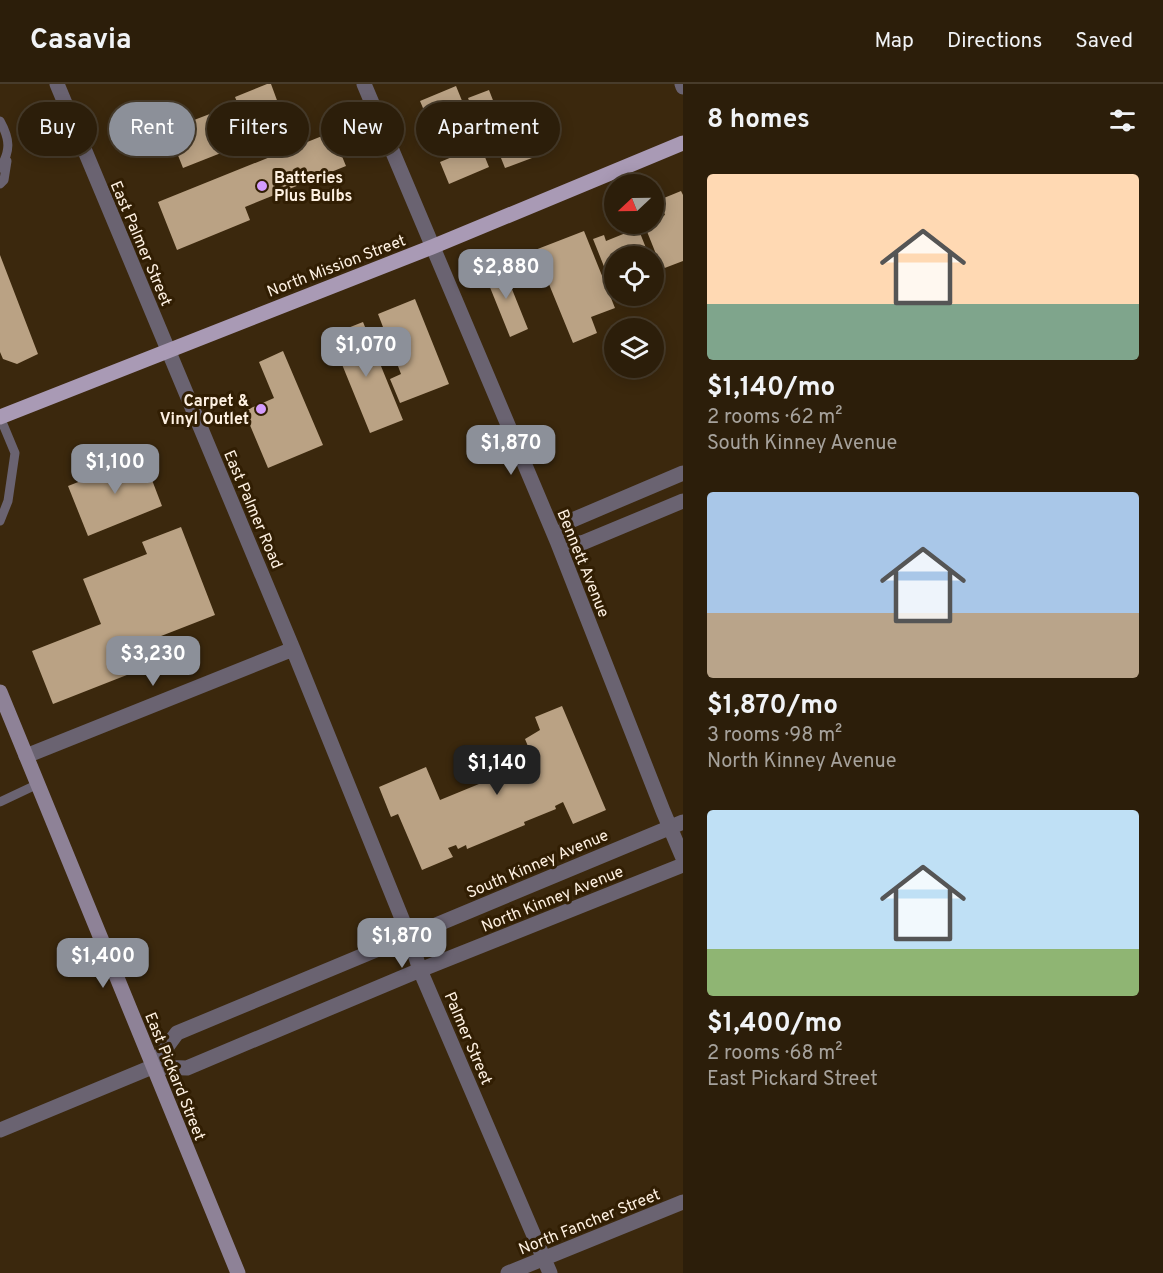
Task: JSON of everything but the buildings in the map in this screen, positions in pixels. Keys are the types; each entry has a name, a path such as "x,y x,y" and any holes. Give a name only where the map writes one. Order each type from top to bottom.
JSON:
{"main road":[{"name":"North Mission Street","path":"0,417 432,247 683,143"},
{"name":"East Pickard Street","path":"0,692 6,722 26,756 38,784 238,1273"}],"street":[{"name":"East Palmer Street","path":"57,84 167,350"},
{"name":"Bennett Avenue","path":"364,84 676,824 683,858"},
{"name":"East Palmer Road","path":"167,350 293,649"},
{"path":"683,473 570,521 557,541 582,543 683,501"},
{"path":"26,756 293,649"},
{"name":"Palmer Street","path":"293,649 409,936 420,970 550,1273"},
{"name":"South Kinney Avenue","path":"152,1066 177,1033 676,824"},
{"name":"North Kinney Avenue","path":"0,1130 152,1066 187,1068 420,970 683,865"},
{"name":"North Fancher Street","path":"508,1273 683,1202"}],"lane":[{"path":"0,121 7,135 8,154 4,180 0,184"},
{"path":"0,168 8,154"},
{"path":"0,417 15,453 8,501 0,521"},
{"path":"0,802 38,784"}],"place":[{"name":"Batteries Plus Bulbs","path":"262,186"},
{"name":"Carpet & Vinyl Outlet","path":"261,409"}]}
